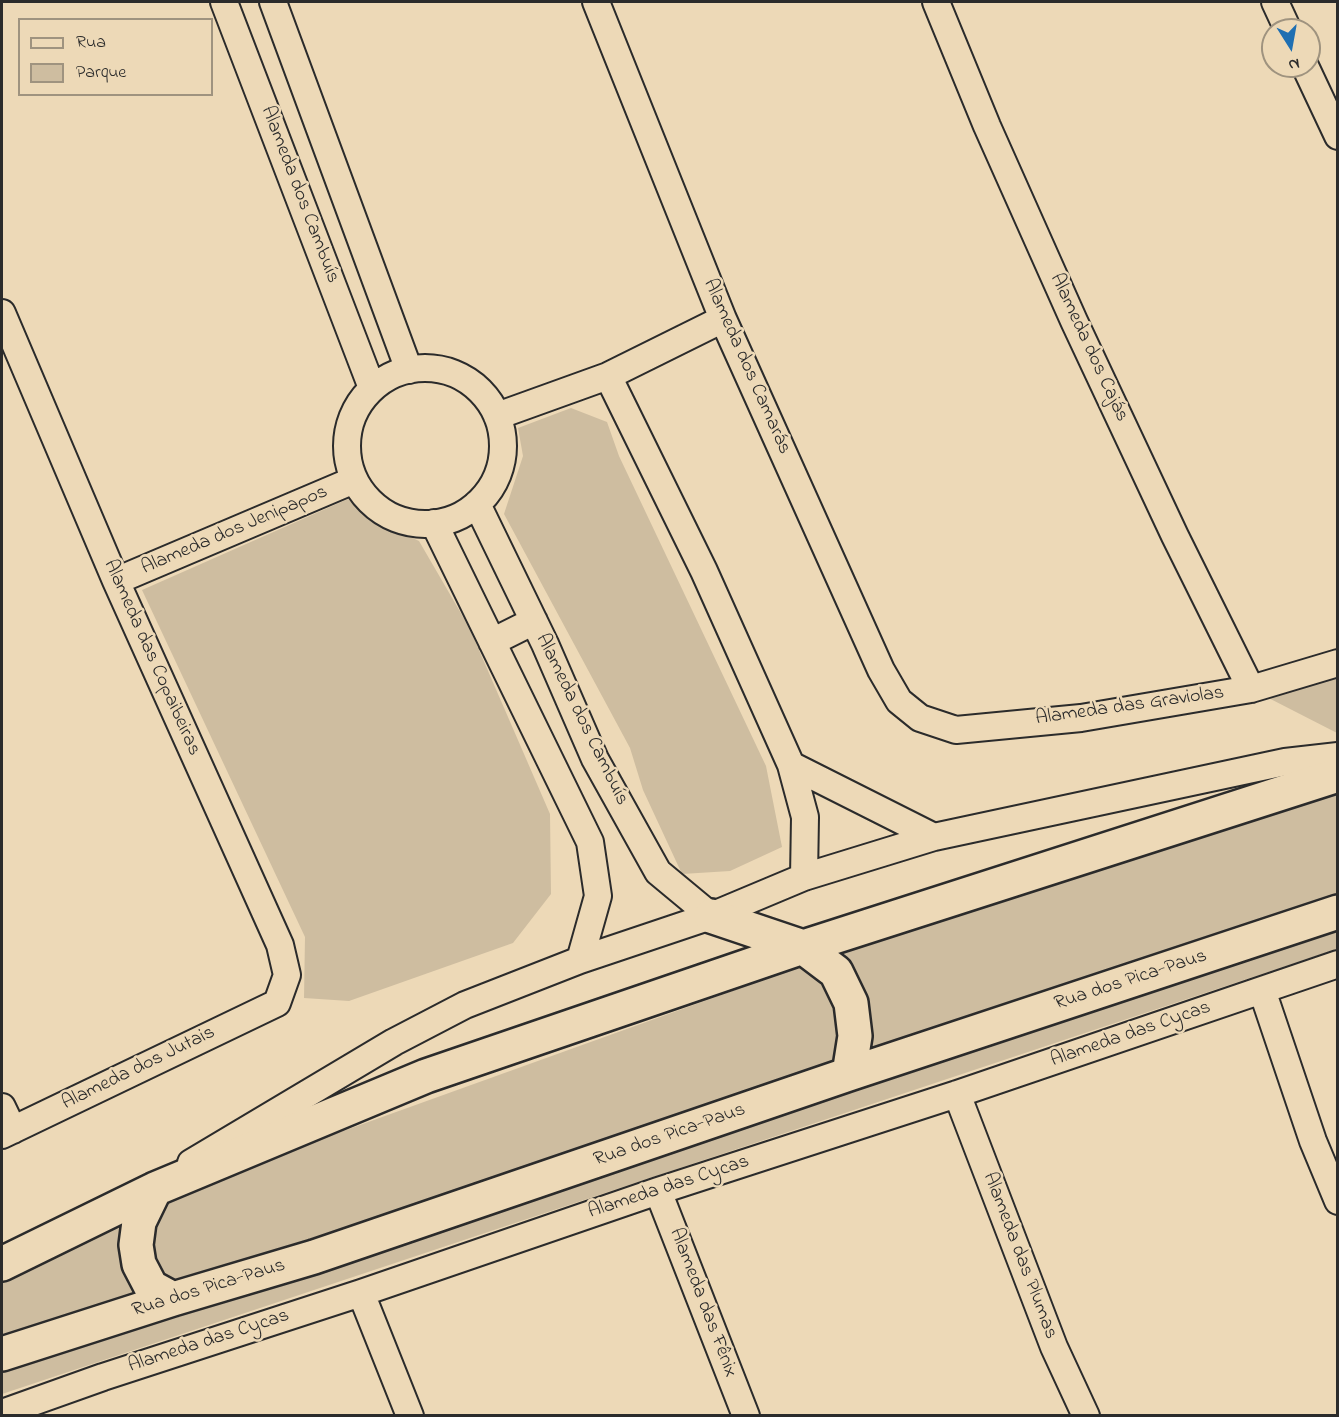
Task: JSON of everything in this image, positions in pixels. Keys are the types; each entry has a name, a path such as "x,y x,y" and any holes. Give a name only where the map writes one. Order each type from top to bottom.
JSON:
{"street":[{"name":"Alameda dos Cambuís","path":"224,2 372,388"},
{"path":"273,2 409,370"},
{"name":"Alameda dos Camarás","path":"596,2 723,319 880,670 899,701 920,718"},
{"name":"Alameda dos Cajás","path":"936,2 987,126 1069,310 1175,536 1251,689"},
{"path":"1275,2 1282,18"},
{"path":"1311,78 1338,136"},
{"name":"Alameda das Copaibeiras","path":"2,313 116,581 280,945 287,975 277,1003"},
{"path":"497,416 608,376 723,319"},
{"path":"431,368 452,373 471,383 486,398 497,416 503,439 501,463 493,485 477,504 457,517 434,524 410,522 387,515 368,500 354,480 348,461 347,441 351,421 359,403 372,388 390,377 409,370 431,368"},
{"path":"608,376 704,571 790,765 805,817 804,878"},
{"name":"Alameda dos Jenipapos","path":"116,581 354,480"},
{"name":"Alameda dos Cambuís","path":"477,504 534,621 595,759 658,872 711,916"},
{"path":"434,524 590,842 598,896 580,960"},
{"path":"492,642 534,621"},
{"name":"Alameda das Graviolas","path":"920,718 956,730 1081,718 1251,689 1338,663"},
{"path":"173,1299 151,1287 139,1264 136,1245 139,1222 155,1189 199,1156 394,1042 465,1005 580,960 711,916 804,878 934,837 1285,762 1338,756"},
{"path":"558,775 595,759"},
{"path":"790,765 934,837"},
{"path":"2,1264 155,1189 426,1076 803,947 1338,775"},
{"name":"Rua dos Pica-Paus","path":"2,1354 314,1257 849,1074 1338,912"},
{"path":"711,916 803,947 836,972 851,1003 855,1036 849,1074"},
{"name":"Alameda das Cycas","path":"8,1413 103,1377 361,1293 657,1191 957,1094 1338,964"},
{"path":"1262,990 1313,1142 1338,1200"},
{"name":"Alameda dos Jutais","path":"8,1132 277,1003"},
{"name":"Alameda das Plumas","path":"957,1094 1054,1347 1086,1416"},
{"path":"2,1107 8,1132"},
{"name":"Alameda das Fênix","path":"657,1191 746,1416"},
{"path":"361,1293 410,1416"}],"green space":[{"path":"571,408 607,422 619,456 766,766 782,847 730,871 682,874 643,790 630,748 504,514 523,456 518,428"},
{"path":"348,499 373,520 419,541 469,627 550,814 551,894 513,943 349,1001 304,998 305,937 142,590"},
{"path":"1337,663 1337,733 1251,689"},
{"path":"1337,790 1337,896 866,1052 863,994 850,962 833,954"},
{"path":"1337,919 1337,949 2,1394 2,1363"},
{"path":"799,967 818,981 836,1003 840,1043 835,1066 175,1283 155,1269 149,1248 153,1217 171,1193"},
{"path":"124,1221 141,1293 2,1339 2,1271"}]}
